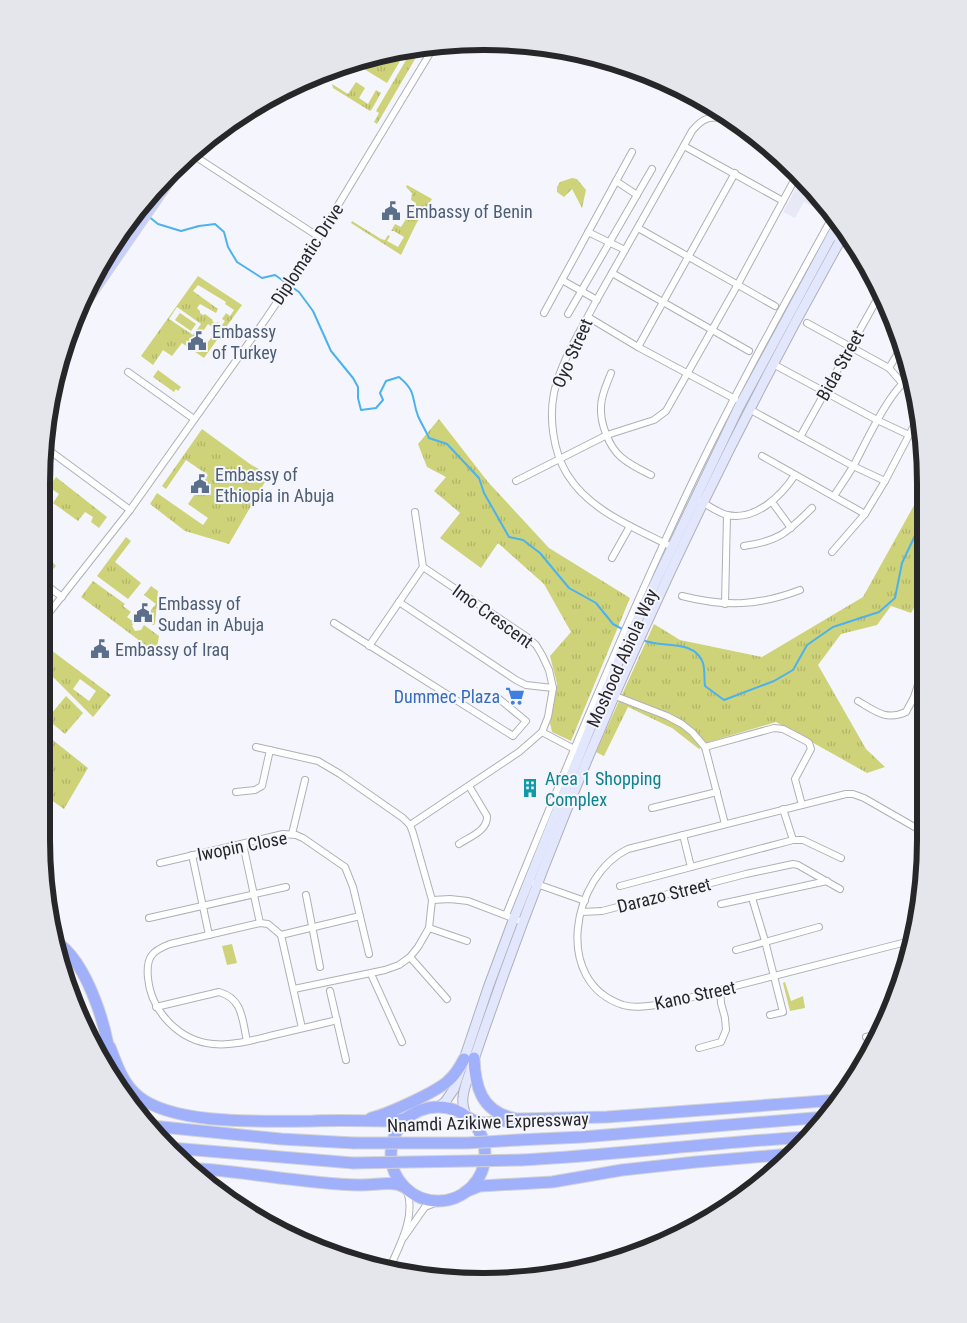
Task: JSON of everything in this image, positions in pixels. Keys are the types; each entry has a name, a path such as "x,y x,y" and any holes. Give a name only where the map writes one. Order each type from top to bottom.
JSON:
{"highway":[{"path":"64,949 79,965 120,1073 129,1087 138,1097 153,1106 171,1112 198,1117"},
{"path":"110,1047 111,1061"},
{"path":"469,1059 481,1096 494,1110 517,1119"},
{"path":"361,1121 382,1115 442,1086 469,1059"},
{"name":"Nnamdi Azikiwe Expressway","path":"467,1117 481,1123 517,1119 607,1117 829,1101"},
{"path":"405,1188 393,1170 391,1150 397,1130 411,1115 428,1108 438,1107 453,1109 467,1117 477,1127 482,1138 485,1156 481,1174 465,1192"},
{"path":"704,1110 792,1119"},
{"name":"Nnamdi Azikiwe Expressway","path":"198,1117 257,1122 393,1121 404,1119 411,1115"},
{"path":"155,1121 198,1117"},
{"name":"Nnamdi Azikiwe Expressway","path":"160,1127 281,1140 354,1143 467,1143 582,1137 815,1118"},
{"path":"180,1149 353,1162 522,1160 581,1157 798,1137"},
{"path":"696,1162 768,1139"},
{"path":"202,1168 334,1184 367,1186 391,1184 405,1188 416,1196 440,1201 453,1198 480,1186 552,1182 622,1170 780,1155"}],"main road":[{"path":"103,278 154,202"},
{"name":"Moshood Abiola Way","path":"610,694 625,646 672,547 761,365 834,230"},
{"name":"Moshood Abiola Way","path":"467,1117 463,1097 469,1059 510,917 528,881 581,752 634,651 648,620 672,547 704,503 749,409 841,239"},
{"name":"Moshood Abiola Way","path":"438,1107 452,1093 469,1059 538,884 581,752"}],"street":[{"name":"Diplomatic Drive","path":"50,612 130,510 300,268 428,54"},
{"name":"Oyo Street","path":"672,547 630,526 585,497 566,472 560,458 552,424 552,404 554,390 562,367 597,300 692,131 702,120 708,117 715,117"},
{"path":"684,146 783,201"},
{"path":"544,313 632,152"},
{"path":"198,158 319,237"},
{"path":"568,314 652,169"},
{"path":"638,347 735,173"},
{"path":"516,481 607,435 660,417 666,411 793,181"},
{"path":"616,182 638,195"},
{"path":"510,917 581,752 625,631 672,547 690,487 734,399 829,223"},
{"path":"638,228 775,306"},
{"path":"588,232 625,250"},
{"path":"612,273 749,351"},
{"path":"562,280 597,300"},
{"name":"Bida Street","path":"800,437 876,301"},
{"path":"588,317 638,347 734,399"},
{"path":"807,324 889,368 902,383"},
{"path":"889,368 897,354"},
{"path":"773,364 877,420 909,435"},
{"path":"128,372 194,419"},
{"path":"611,373 602,396 600,408 607,435 616,452 622,458 651,475"},
{"path":"834,496 853,466 877,420 905,381"},
{"path":"749,409 853,466 885,481"},
{"path":"832,552 865,514 913,427"},
{"path":"51,452 130,510"},
{"path":"762,456 865,514"},
{"path":"696,498 728,515 744,514 756,511 772,502 789,484 795,474"},
{"path":"772,502 791,528"},
{"path":"744,546 764,543 779,537 812,508"},
{"path":"369,646 424,567 416,512"},
{"path":"725,604 728,515"},
{"path":"612,558 630,526"},
{"name":"Imo Crescent","path":"424,567 536,645 546,663 553,688 548,716 542,732"},
{"path":"50,588 62,598"},
{"path":"682,596 704,602 725,604 760,602 780,598 800,590"},
{"path":"399,602 516,680 526,685 553,688"},
{"path":"334,623 513,736 525,719 498,698"},
{"path":"858,701 880,714 891,716 906,712 917,689"},
{"path":"610,694 646,707 682,724 705,747 725,824"},
{"path":"705,747 774,728 784,729 810,743 811,749 795,779 802,805"},
{"path":"410,825 519,752 542,732 581,752"},
{"path":"256,747 307,757 323,763 394,810 410,825 432,900 429,928 418,947 410,956 392,967 371,974 294,989"},
{"path":"236,792 255,790 262,786 270,750"},
{"path":"292,834 305,780"},
{"path":"458,844 484,828 487,820 487,816 469,786"},
{"path":"652,808 717,792"},
{"name":"Kano Street","path":"904,942 669,1003 624,1006 601,992 584,972 578,958 577,936 585,900 599,874 620,853 628,849 846,794 853,794 864,798 917,829"},
{"path":"783,809 793,840"},
{"name":"Iwopin Close","path":"160,864 283,834 292,834 303,838 345,868 354,887 369,954"},
{"path":"683,835 691,868"},
{"path":"620,886 793,840 803,840 841,858"},
{"path":"243,844 260,923"},
{"path":"192,856 208,935"},
{"name":"Darazo Street","path":"582,912 602,911 746,874 793,864 840,889"},
{"path":"528,881 585,900"},
{"path":"721,904 826,881"},
{"path":"149,918 286,887"},
{"path":"306,895 320,967"},
{"path":"752,898 783,1012 770,1015"},
{"path":"432,900 468,900 523,922"},
{"path":"281,935 360,916"},
{"path":"302,1028 281,935 268,924 260,923 170,944 158,948 148,960 150,990 156,1006 172,1026 193,1039 218,1045 247,1041 337,1020"},
{"path":"736,950 819,927"},
{"path":"429,928 467,941"},
{"path":"410,956 447,999"},
{"path":"371,974 402,1042"},
{"path":"699,1048 721,1042 726,1030 720,990"},
{"path":"330,991 346,1060"},
{"path":"156,1006 219,992 226,994 239,1005 247,1041"},
{"path":"392,1263 402,1240 410,1207 409,1196 405,1188"},
{"path":"402,1240 425,1207 440,1201"}],"shaded area":[{"path":"798,185 818,209 804,202 795,218 783,212"}],"green space":[{"path":"417,55 377,124 374,122 379,113 376,111 408,57"},
{"path":"402,58 387,83 364,69 365,67"},
{"path":"356,82 365,88 359,98 368,104 376,90 381,93 370,111 333,88 332,84 348,94"},
{"path":"572,178 577,179 586,190 582,208 572,189 564,197 557,192 560,182"},
{"path":"407,185 432,199 416,224 401,255 351,223 352,221 381,239 385,240 388,235 390,236 387,241 398,247 404,237 391,231 395,224 401,227 416,203 411,200 412,193 406,187"},
{"path":"198,276 242,305 204,358 182,343 172,356 163,350 153,365 141,356","holes":["198,285 226,302 225,304 234,310 230,316 226,313 222,319 225,321 222,325 217,322 216,324 205,314 200,313 197,308 200,304 216,313 218,309 193,291","177,307 201,324 193,335 169,319","208,324 217,330 204,347 196,341"]},
{"path":"180,313 196,324 191,331 175,320"},
{"path":"158,370 181,387 178,391 176,389 174,392 153,377"},
{"path":"439,419 488,482 549,548 630,598 571,741 552,732 550,723 557,684 550,656 571,632 544,584 498,543 481,568 440,538 460,513 434,491 446,477 427,467 418,444"},
{"path":"202,429 250,464 269,475 229,544 185,531 150,504 157,493 203,525 208,518 188,504 208,475 186,460 166,489 162,486"},
{"path":"56,477 107,517 99,528 91,522 93,517 85,512 78,521 53,503 59,494 50,488"},
{"path":"917,500 917,602 911,613 891,606 877,625 841,634 818,665 866,749 885,767 867,773 776,722 709,742 699,749 672,728 628,707 604,756 596,752 654,624 680,640 762,657 863,597"},
{"path":"126,537 131,541 115,562 141,583 128,599 97,576"},
{"path":"50,559 56,566 50,570"},
{"path":"93,581 125,604 123,606 131,612 127,617 134,622 132,626 135,631 141,630 144,625 159,636 156,653 81,597"},
{"path":"151,586 158,591 155,624 153,625 145,617 156,604 144,595"},
{"path":"50,649 111,695 93,717 50,674","holes":["80,679 96,691 89,701 73,689"]},
{"path":"66,696 83,713 65,734 50,722 50,715"},
{"path":"50,738 88,768 64,809 50,799"},
{"path":"232,944 237,963 227,965 222,946"},
{"path":"785,982 791,1001 803,996 805,1008 790,1011 783,983"}],"waterway":[{"path":"148,216 158,224 181,231 215,224 224,232 228,247 237,262 262,278 275,275 299,292 313,311 331,351 358,387 361,410 376,408 383,400 380,393 386,381 399,377 405,382 413,395 418,416 429,438 447,444 479,478 484,493 509,537 523,540 540,553 569,588 596,603 613,624 624,630"},
{"path":"643,640 650,643 685,647 699,655 704,668 705,686 724,700 774,681 793,670 807,645 833,627 879,612 895,598 902,563 917,531"}],"place":[{"name":"Embassy of Benin","path":"391,211"},
{"name":"Embassy of Turkey","path":"197,341"},
{"name":"Embassy of Ethiopia in Abuja","path":"200,484"},
{"name":"Embassy of Sudan in Abuja","path":"143,613"},
{"name":"Embassy of Iraq","path":"100,649"},
{"name":"Dummec Plaza","path":"515,696"},
{"name":"Area 1 Shopping Complex","path":"530,788"}]}
